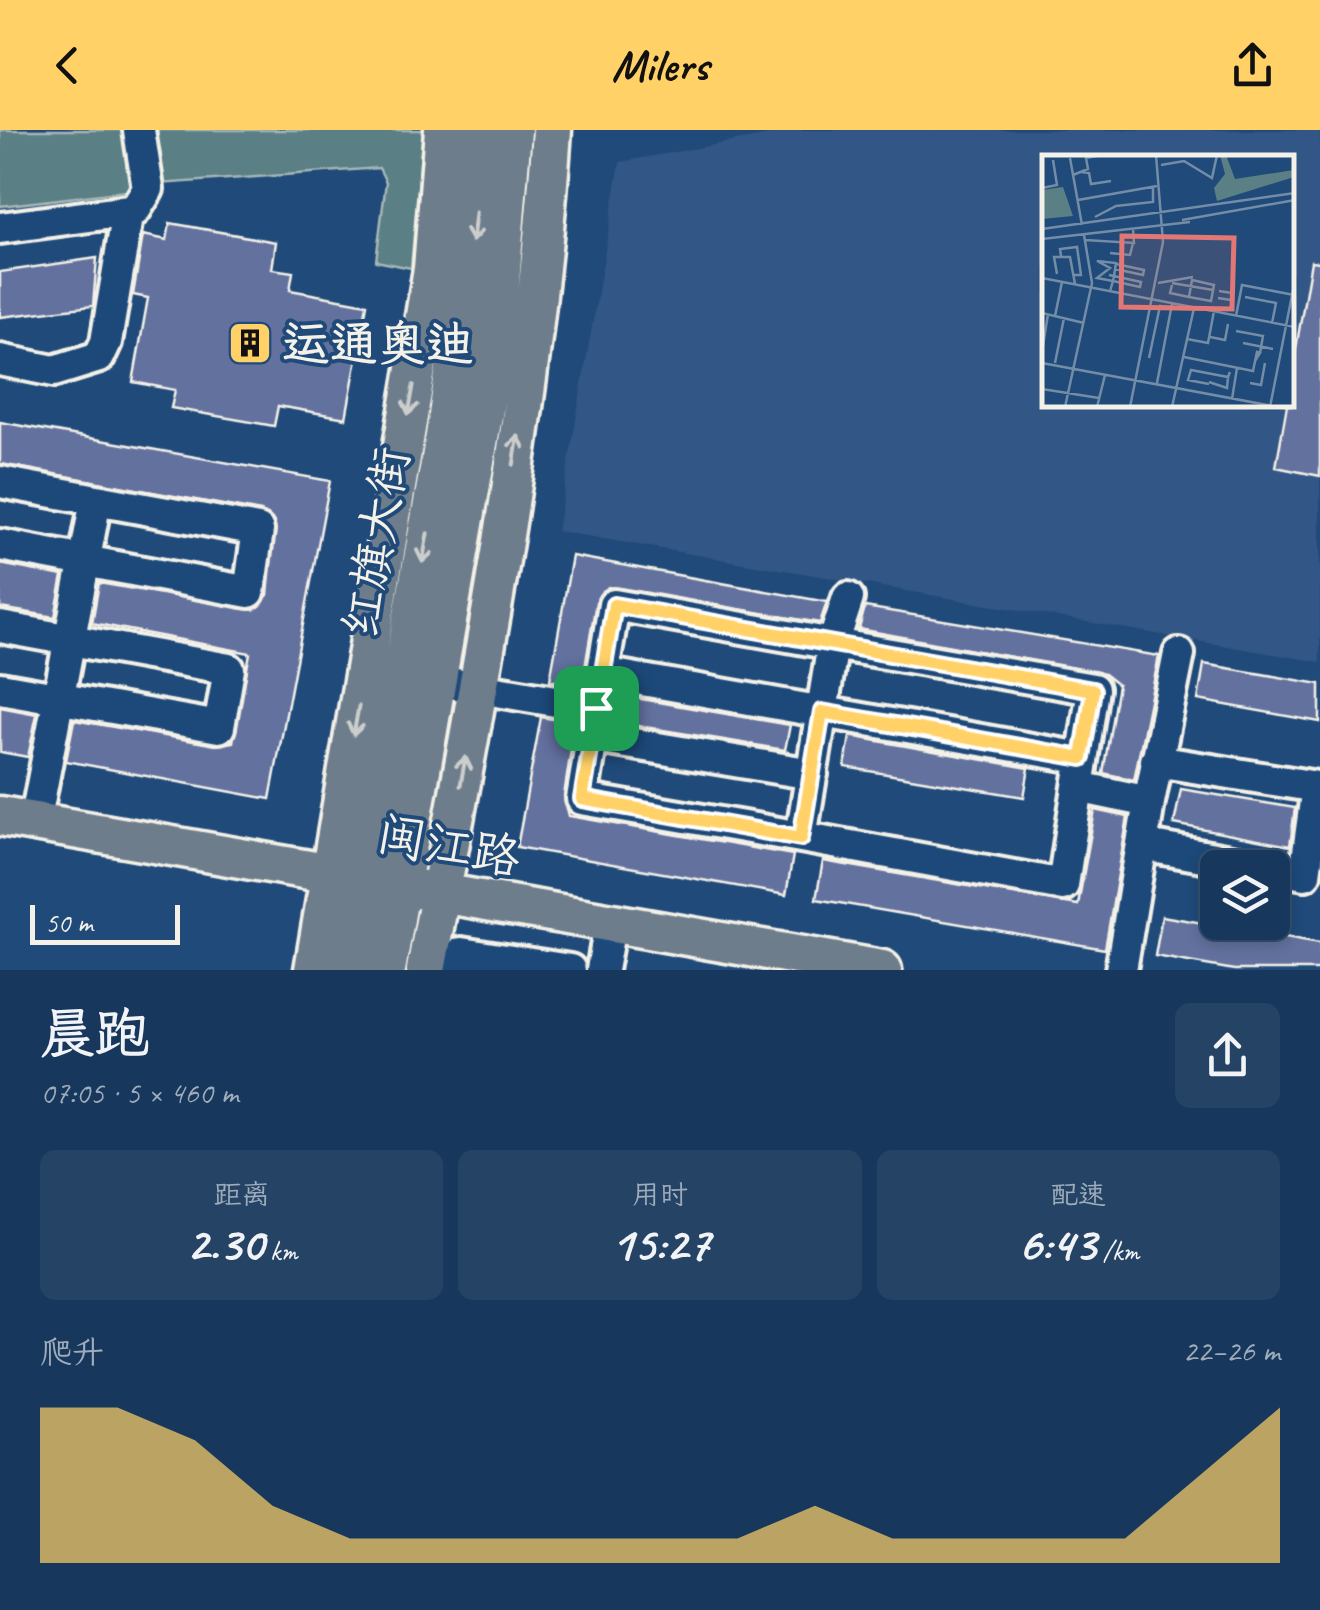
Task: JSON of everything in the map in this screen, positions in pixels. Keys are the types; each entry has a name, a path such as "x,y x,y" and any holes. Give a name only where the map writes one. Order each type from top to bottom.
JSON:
{"main road":[{"name":"红旗大街","path":"386,970 364,891 433,269 444,130"},
{"name":"红旗大街","path":"350,970 445,436 466,301 481,130"},
{"name":"红旗大街","path":"314,970 364,891 438,681 495,346 512,130"},
{"path":"426,970 478,689 532,348 552,130"},
{"name":"闽江路","path":"18,820 364,891"},
{"name":"闽江路","path":"0,839 364,891 439,904 606,946 756,970"},
{"name":"闽江路","path":"606,946 867,969"}],"street":[{"path":"0,228 136,210 148,189 139,130"},
{"path":"0,360 54,371 99,358 106,342 128,211"},
{"path":"0,482 258,530 249,592 0,545"},
{"path":"18,820 58,698 96,500"},
{"path":"801,838 833,644 848,598"},
{"path":"614,605 1093,690 1063,886 582,799 603,673 614,605"},
{"path":"0,627 228,668 220,727 0,688"},
{"path":"1121,970 1156,761 1179,654"},
{"path":"603,673 822,712 1080,773 1149,802"},
{"path":"438,681 594,723 812,774"},
{"path":"1156,761 1318,788 1304,874 1290,872"},
{"path":"1142,845 1200,855"},
{"path":"458,970 462,953 570,970"}],"shaded area":[{"path":"796,130 1320,130 1320,662 557,531 620,162"}],"green space":[{"path":"0,130 124,130 130,183 126,191 0,206"},
{"path":"154,130 423,130 411,268 376,261 386,182 379,168 159,184"}],"building":[{"name":"运通奥迪","path":"170,223 276,242 272,269 293,272 290,290 367,304 346,418 278,406 274,426 171,408 175,390 133,382 148,298 133,295 143,235 167,240"},
{"path":"97,258 93,306 0,317 0,272"},
{"path":"1311,261 1320,262 1320,476 1276,467 1286,408 1295,408 1295,354"},
{"path":"0,422 330,481 270,799 66,761 74,720 216,745 233,742 250,653 92,623 99,583 254,610 268,595 275,522 261,512 0,464"},
{"path":"572,556 827,602 820,623 608,587 596,602 582,686 550,680"},
{"path":"0,564 63,576 55,617 0,608"},
{"path":"865,607 1159,656 1134,780 1103,773 1118,685 1104,674 859,629"},
{"path":"1204,664 1320,684 1320,722 1198,700"},
{"path":"618,695 790,725 785,750 614,722"},
{"path":"0,707 37,714 28,757 0,752"},
{"path":"541,717 575,723 564,796 569,816 793,855 786,895 517,847"},
{"path":"850,736 1029,768 1024,797 845,767"},
{"path":"1181,789 1295,808 1290,846 1174,824"},
{"path":"1095,810 1128,817 1105,949 816,899 823,861 1078,905"},
{"path":"1162,916 1200,922 1200,940 1290,938 1320,943 1320,970 1234,970 1155,956"}],"place":[{"name":"运通奥迪","path":"250,343"}],"route":[{"path":"614,605 1093,690 1082,758 822,712 801,838 582,799 596,708 614,605"}]}
